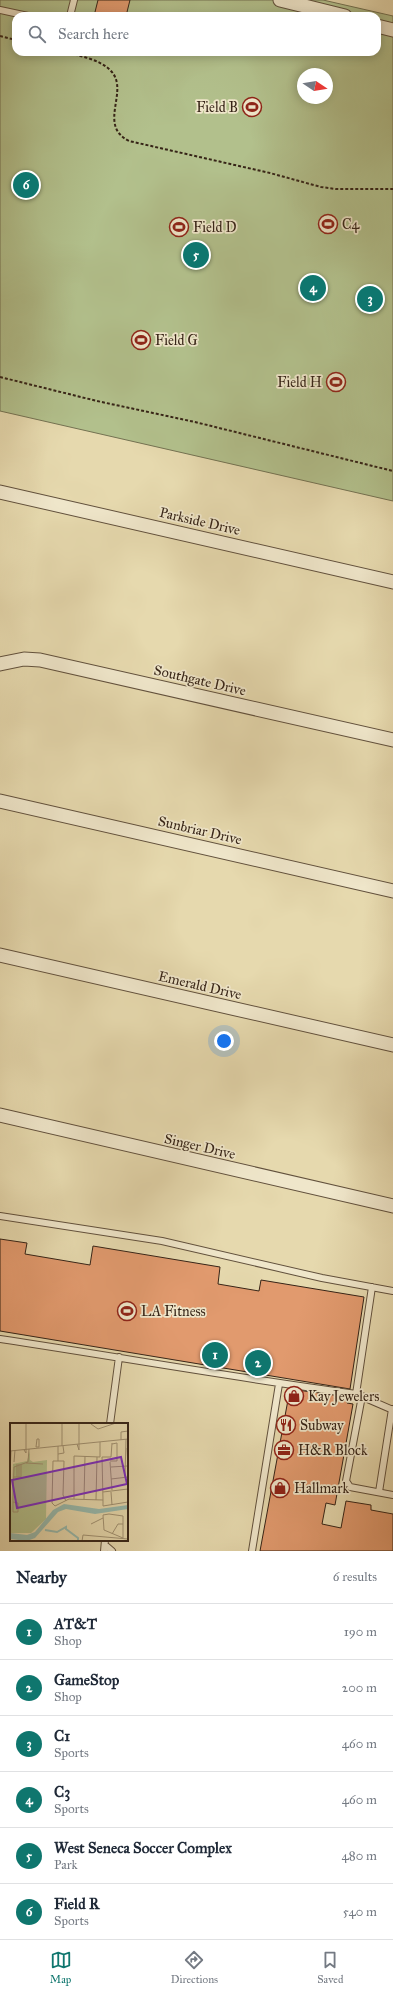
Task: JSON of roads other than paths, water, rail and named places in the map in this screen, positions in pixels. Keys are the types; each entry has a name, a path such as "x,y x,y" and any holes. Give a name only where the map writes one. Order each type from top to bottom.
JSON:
{"street":[{"path":"280,0 329,12"},
{"path":"381,27 393,30"},
{"name":"Parkside Drive","path":"0,492 393,582"},
{"name":"Southgate Drive","path":"0,664 24,659 40,660 393,740"},
{"name":"Sunbriar Drive","path":"0,801 393,891"},
{"name":"Emerald Drive","path":"0,954 393,1045"},
{"name":"Singer Drive","path":"0,1115 393,1206"}],"lane":[{"path":"71,12 74,0"},
{"path":"0,10 12,13"},
{"path":"0,1216 162,1241 393,1291"},
{"path":"372,1287 346,1481 350,1487 393,1495"},
{"path":"0,1339 358,1395 392,1409 379,1492"},
{"path":"110,1423 119,1357"},
{"path":"252,1551 280,1384"},
{"path":"105,1545 112,1551"}],"place":[{"name":"Field B","path":"252,107"},
{"name":"Field R","path":"26,185"},
{"name":"C4","path":"328,224"},
{"name":"Field D","path":"179,227"},
{"name":"West Seneca Soccer Complex","path":"196,255"},
{"name":"C3","path":"313,288"},
{"name":"C1","path":"370,299"},
{"name":"Field G","path":"141,340"},
{"name":"Field H","path":"336,382"},
{"name":"LA Fitness","path":"127,1311"},
{"name":"AT&T","path":"215,1355"},
{"name":"GameStop","path":"258,1363"},
{"name":"Kay Jewelers","path":"294,1396"},
{"name":"Subway","path":"286,1425"},
{"name":"H&R Block","path":"284,1450"},
{"name":"Hallmark","path":"280,1488"}]}
